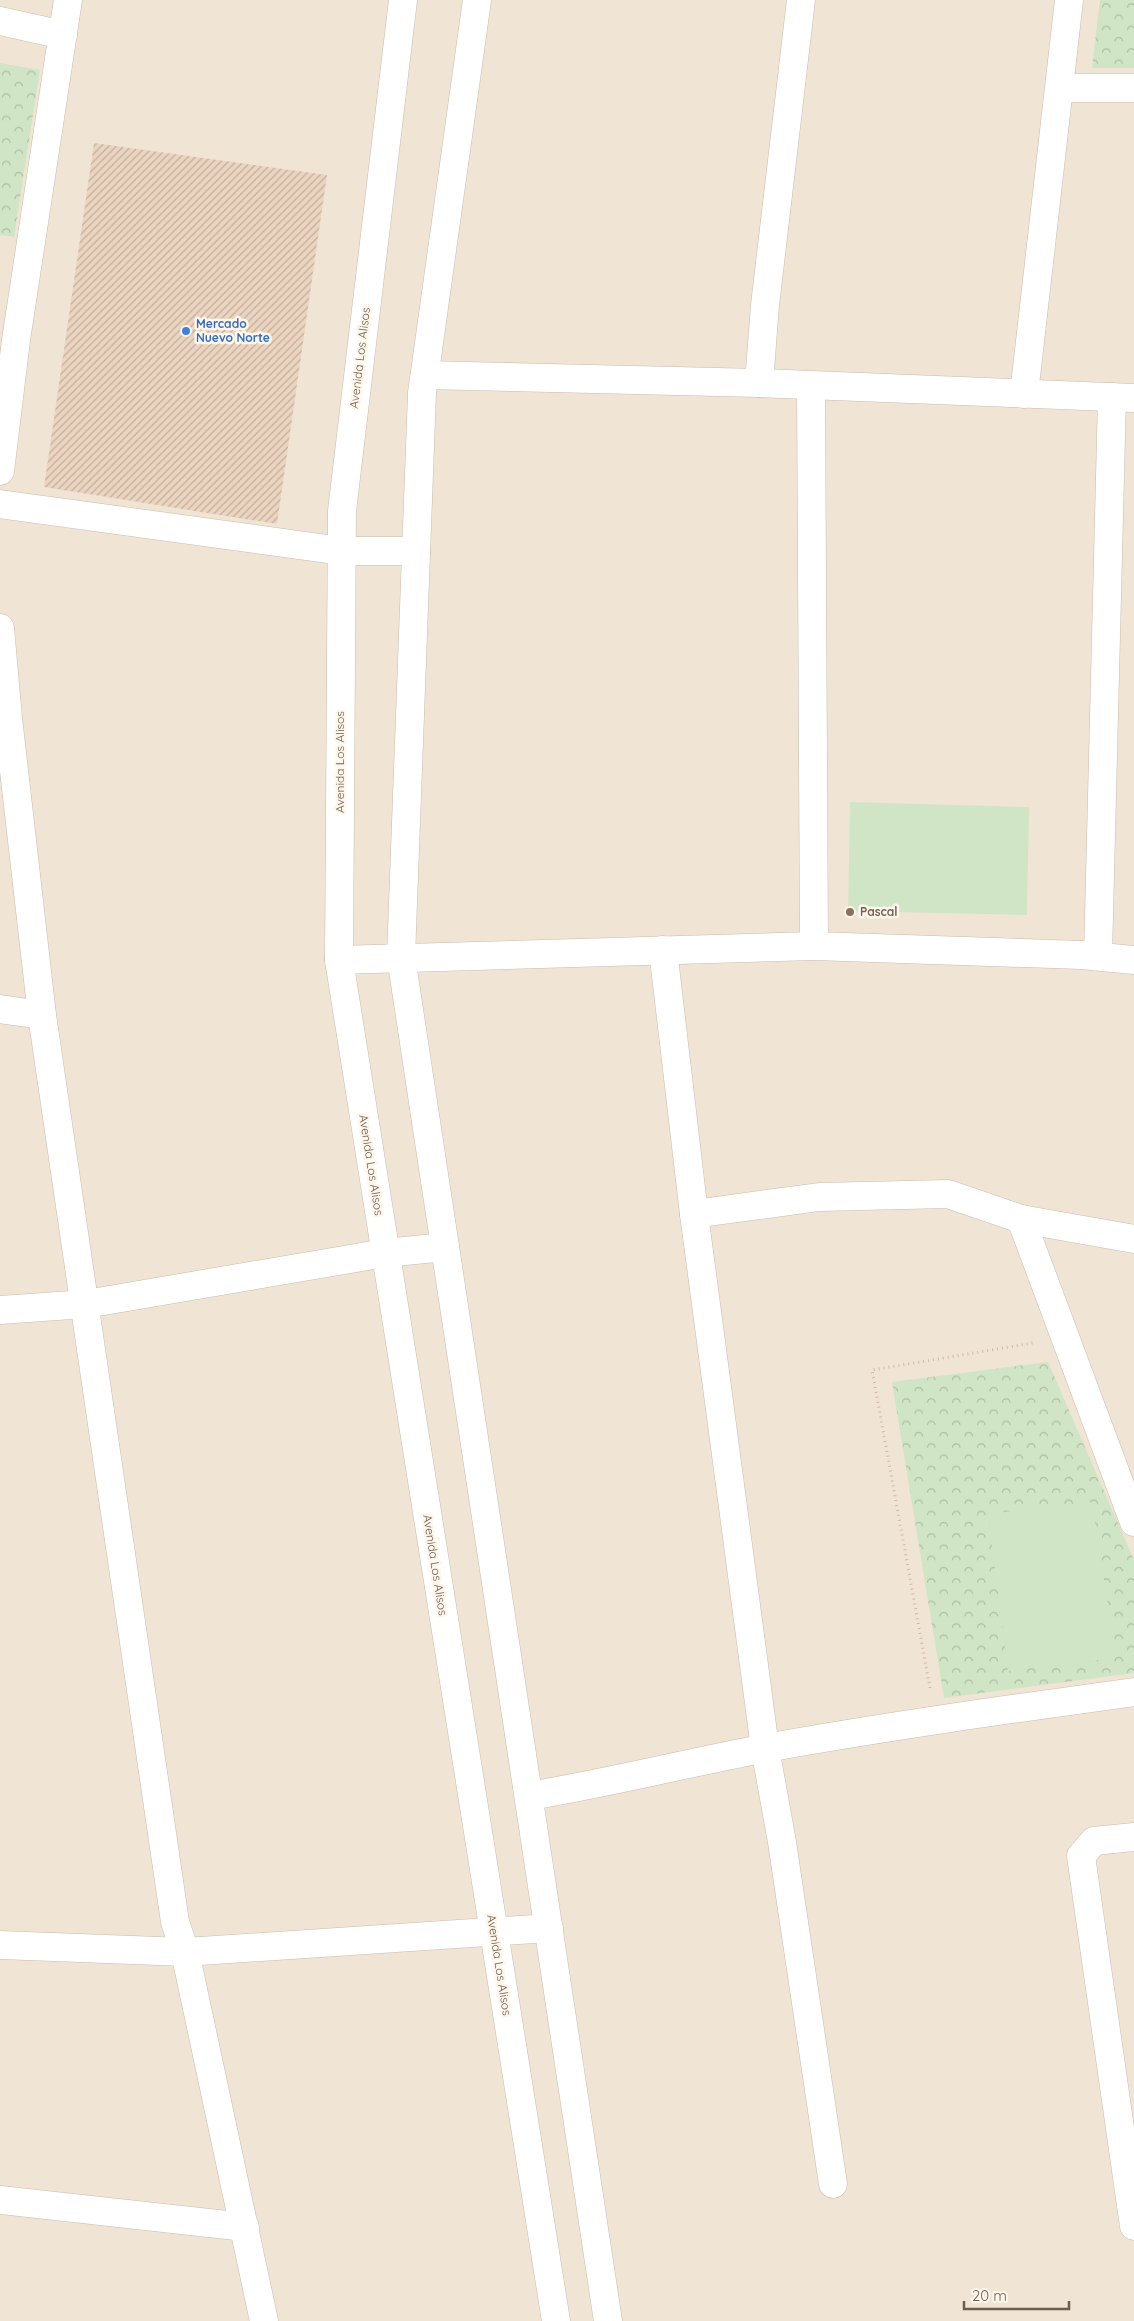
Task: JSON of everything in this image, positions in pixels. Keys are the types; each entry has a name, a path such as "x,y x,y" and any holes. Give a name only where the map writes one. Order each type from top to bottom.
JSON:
{"street":[{"path":"0,471 8,339 68,0"},
{"name":"Avenida Los Alisos","path":"402,0 342,511 338,960 556,2321"},
{"path":"477,0 422,393 401,957 608,2321"},
{"path":"759,382 801,0"},
{"path":"1024,394 1069,0"},
{"path":"0,21 63,35"},
{"path":"1060,88 1134,88"},
{"path":"425,375 759,382 811,386 1123,398 1098,956"},
{"path":"811,386 814,946"},
{"path":"0,504 342,551 416,550"},
{"path":"0,628 8,718 42,1015 86,1304 175,1922 185,1952 264,2321"},
{"path":"338,960 814,946 1098,956 1134,960"},
{"path":"663,950 694,1214 765,1748 782,1842 833,2184"},
{"path":"0,1008 42,1015"},
{"path":"694,1214 819,1197 948,1194 1021,1219 1134,1240"},
{"path":"1021,1219 1134,1522"},
{"path":"0,1310 86,1304 385,1253 445,1247"},
{"path":"529,1796 575,1789 765,1748 936,1719 1134,1692"},
{"path":"1134,1837 1094,1841 1081,1856 1134,2226"},
{"path":"0,1945 185,1952 549,1928"},
{"path":"0,2200 245,2227"}],"path":[{"path":"936,1719 872,1370 1066,1338"}],"shaded area":[{"path":"0,0 1134,0 1134,2321 0,2321"}],"green space":[{"path":"1100,0 1134,0 1134,68 1092,68"},
{"path":"0,63 40,70 14,237 0,235"},
{"path":"850,802 1029,807 1027,915 848,911"},
{"path":"1048,1362 1134,1560 1134,1673 944,1698 892,1382"},
{"path":"1092,1502 1116,1658 1008,1671 988,1514"}],"building":[{"name":"Mercado Nuevo Norte","path":"94,143 327,175 277,524 44,487"}],"place":[{"name":"Mercado Nuevo Norte","path":"186,331"},
{"name":"Pascal","path":"850,912"}]}
